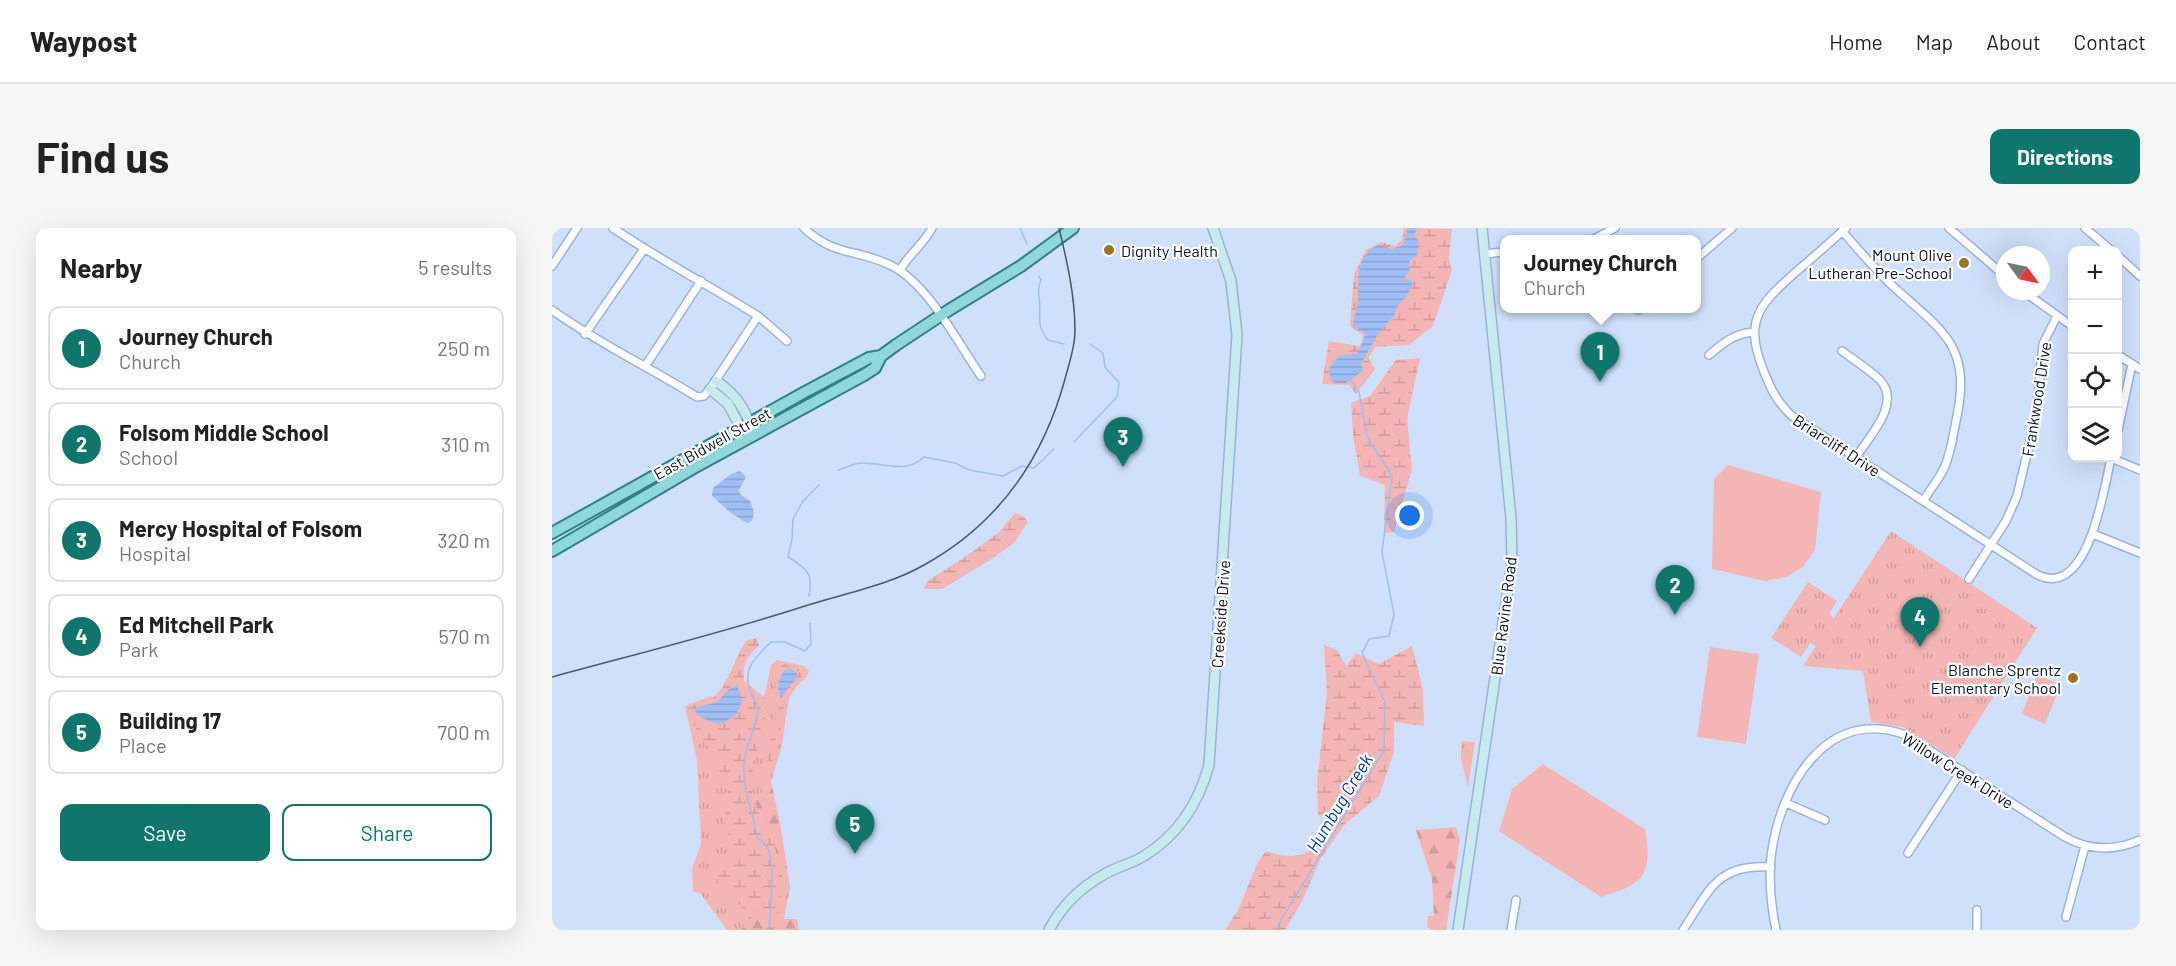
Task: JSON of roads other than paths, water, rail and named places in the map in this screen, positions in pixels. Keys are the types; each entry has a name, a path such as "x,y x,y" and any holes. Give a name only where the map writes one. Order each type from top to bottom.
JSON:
{"main road":[{"name":"East Bidwell Street","path":"556,531 869,358 881,356 1046,250 1073,228"},
{"name":"East Bidwell Street","path":"552,551 752,436 864,375 875,368 881,356"},
{"path":"556,531 587,522 605,513 616,514 622,502 657,483 688,457"}],"street":[{"path":"552,266 577,228"},
{"path":"613,228 644,249 758,316 787,341"},
{"path":"804,228 815,238 838,250 882,261 900,270 925,293 981,376"},
{"path":"900,270 932,228"},
{"name":"Creekside Drive","path":"1049,930 1060,912 1081,891 1104,874 1143,857 1169,837 1191,810 1202,788 1209,765 1237,335 1231,282 1213,228"},
{"name":"Blue Ravine Road","path":"1458,930 1512,562 1511,518 1482,228"},
{"path":"1602,235 1615,228"},
{"path":"1701,255 1731,228"},
{"path":"1949,228 1996,268"},
{"path":"2085,228 2106,246"},
{"path":"1709,355 1739,334 1754,332 1758,314 1772,293 1844,230 1881,274 1938,327 1952,346 1959,364 1960,402 1948,458 1944,469 1923,501"},
{"path":"585,334 644,249"},
{"path":"1484,254 1500,252"},
{"path":"2122,260 2140,276"},
{"path":"646,365 701,281"},
{"path":"2035,300 2068,323"},
{"path":"552,310 585,334 646,365 697,397 704,396 713,385 758,316"},
{"name":"Frankwood Drive","path":"1969,579 2006,521 2020,486 2039,400 2042,349 2057,316"},
{"name":"Briarcliff Drive","path":"1754,332 1756,353 1770,389 1778,402 1792,416 2036,574 2052,579 2065,575 2072,570 2093,534"},
{"path":"1842,351 1878,378 1884,385 1888,398 1885,411 1856,457"},
{"path":"2122,358 2140,369"},
{"path":"2122,411 2132,364"},
{"path":"713,385 746,425 752,436"},
{"path":"2110,462 2093,534 2140,553"},
{"path":"2121,462 2140,470"},
{"name":"Willow Creek Drive","path":"1776,930 1770,894 1771,867 1777,830 1786,803 1817,752 1838,736 1859,729 1880,728 1906,735 2065,837 2085,846 2109,849 2140,840"},
{"path":"1908,853 1962,770"},
{"path":"1786,803 1825,820"},
{"path":"2066,916 2085,846"},
{"path":"1683,930 1708,891 1721,878 1742,867 1771,867"},
{"path":"1511,930 1516,900"},
{"path":"1977,910 1977,930"}],"water":[{"path":"1407,228 1417,228 1414,235 1419,242 1417,255 1409,262 1410,271 1403,279 1410,280 1413,284 1397,307 1394,316 1378,334 1361,364 1364,370 1346,383 1331,381 1329,368 1340,355 1357,354 1366,334 1353,325 1358,301 1358,276 1361,263 1370,250 1378,245 1392,249 1403,245"},
{"path":"740,471 746,477 739,490 740,494 750,501 754,512 752,521 747,523 731,513 712,496 713,488 731,474"},
{"path":"792,669 797,673 796,680 781,699 778,687 780,677 785,670"},
{"path":"737,685 742,701 737,714 721,724 710,722 696,714 695,708 717,702 728,690"}],"waterway":[{"path":"1020,228 1027,244"},
{"path":"1039,276 1041,280 1038,292 1041,329 1048,340 1064,344"},
{"path":"1074,442 1117,397 1119,383 1105,367 1103,353 1090,344"},
{"name":"Humbug Creek","path":"1275,930 1384,750 1385,702 1362,653 1369,639 1389,636 1394,614 1382,552 1392,476 1367,436 1359,392 1350,378"},
{"path":"838,470 860,463 901,467 924,457 955,463 969,470 1003,476 1022,466 1034,468 1054,449"},
{"path":"809,596 810,582 807,572 800,564 788,557 793,519 803,501 819,485"},
{"path":"769,930 771,861 765,844 757,838 744,777 745,756 758,710 748,685 748,677 751,664 771,642 785,642 805,651 811,644 810,623"}],"railway":[{"path":"552,677 711,634 881,584 924,565 950,549 974,530 1014,487 1030,463 1056,409 1072,355 1075,331 1074,305 1059,228"}],"place":[{"name":"Dignity Health","path":"1109,250"},
{"name":"Mount Olive Lutheran Pre-School","path":"1964,263"},
{"name":"Journey Church","path":"1600,382"},
{"name":"Mercy Hospital of Folsom","path":"1123,467"},
{"name":"Folsom Middle School","path":"1675,615"},
{"name":"Ed Mitchell Park","path":"1920,647"},
{"name":"Blanche Sprentz Elementary School","path":"2073,678"},
{"name":"Building 17","path":"855,854"}]}
